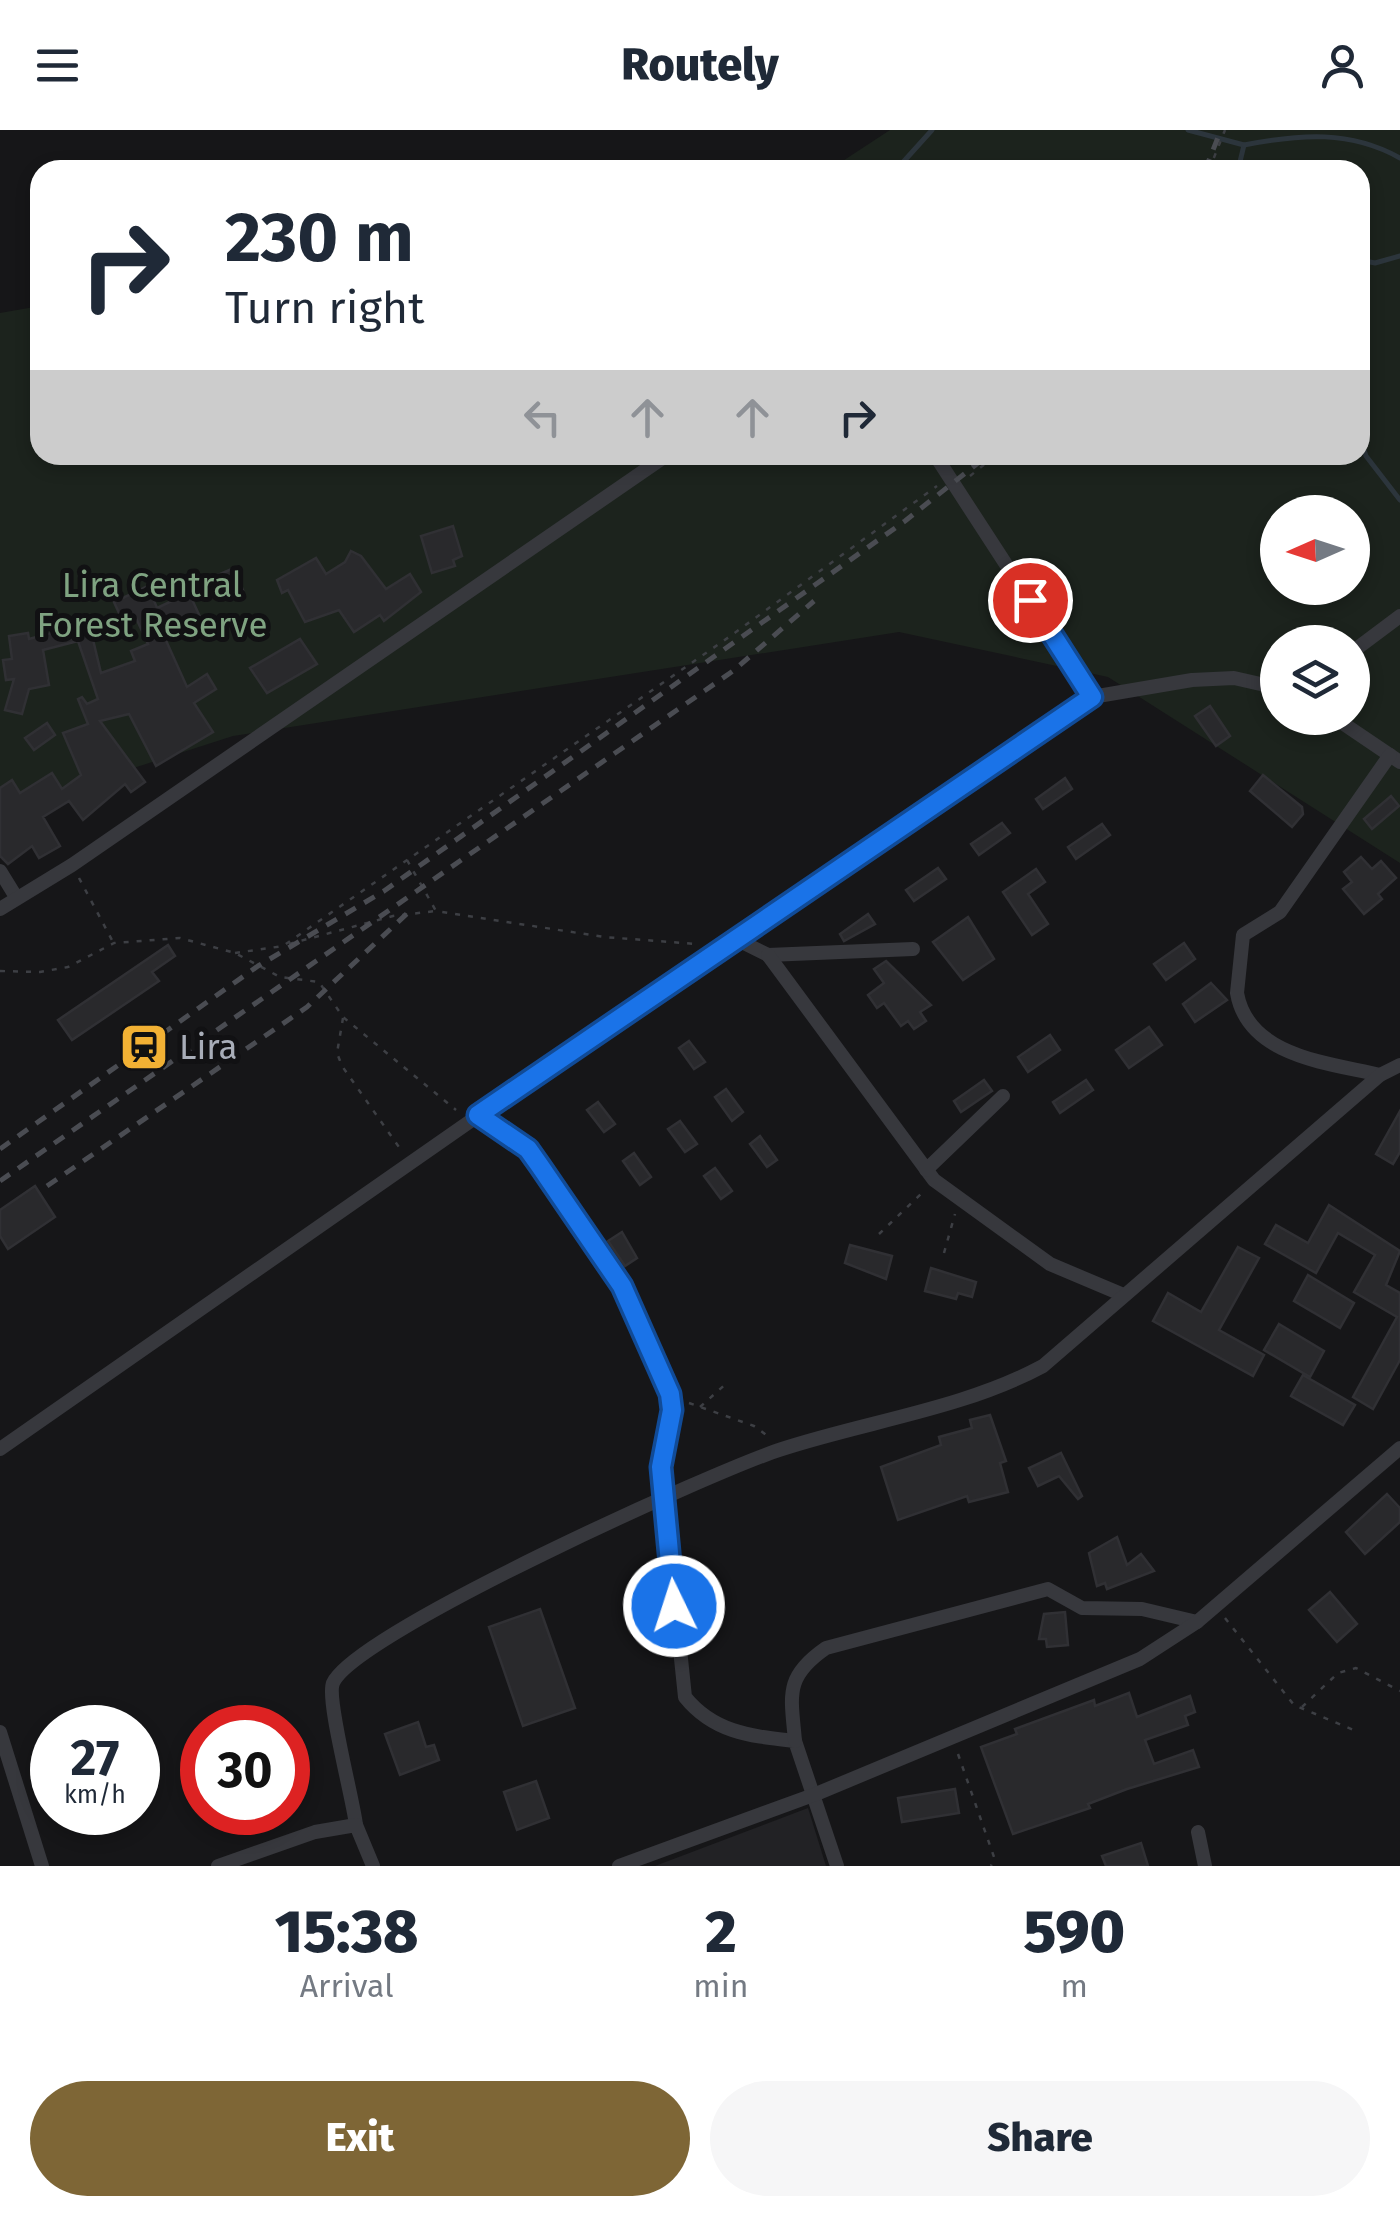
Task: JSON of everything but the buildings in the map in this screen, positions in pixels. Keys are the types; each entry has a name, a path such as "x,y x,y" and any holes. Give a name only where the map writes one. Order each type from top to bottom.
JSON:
{"street":[{"path":"0,909 72,865 653,465"},
{"path":"942,465 1092,697"},
{"path":"1370,638 1400,616"},
{"path":"0,1449 729,942 1092,697 1206,679 1234,678 1260,684"},
{"path":"1360,735 1395,759 1280,912 1243,935 1238,993 1239,1002 1274,1046 1380,1076"},
{"path":"0,872 16,897"},
{"path":"729,942 768,954 913,949"},
{"path":"768,954 930,1175 1050,1264 1121,1294"},
{"path":"373,1866 356,1825 352,1787 330,1694 344,1667 447,1603 666,1496 780,1450 1018,1380 1043,1366 1121,1294 1380,1076 1400,1064"},
{"path":"930,1175 1003,1096"},
{"path":"474,1118 528,1149 622,1286 670,1394 672,1410 661,1467 680,1679 685,1697 700,1715 722,1729 795,1741"},
{"path":"619,1866 816,1794 1140,1659 1197,1622 1400,1448"},
{"path":"837,1866 816,1794 795,1741 792,1687 806,1662 826,1648 1048,1589 1082,1608 1142,1609 1197,1622"},
{"path":"0,1732 42,1866"},
{"path":"218,1866 315,1832 356,1825"},
{"path":"1198,1832 1205,1866"}],"path":[{"path":"1213,160 1225,130"},
{"path":"283,946 980,465"},
{"path":"407,860 436,910"},
{"path":"72,865 114,944"},
{"path":"236,953 283,946 393,916 436,910 586,935 729,942"},
{"path":"0,971 68,967 114,944 180,938 236,953 280,978 319,982 344,1017 474,1118"},
{"path":"344,1017 337,1053 342,1066 411,1163"},
{"path":"880,1234 930,1175"},
{"path":"944,1253 959,1198"},
{"path":"699,1408 729,1381"},
{"path":"670,1394 754,1426 780,1450"},
{"path":"1214,1605 1294,1705 1356,1731"},
{"path":"1301,1708 1338,1672 1356,1668 1400,1691"},
{"path":"952,1737 994,1858 991,1866"}],"shaded area":[{"path":"808,1808 826,1866 655,1866"}],"green space":[{"name":"Lira Central Forest Reserve","path":"890,130 1400,130 1400,863 1108,677 899,632 233,736 0,811 0,313 30,308 30,465 1370,465 1370,160 844,160"}],"waterway":[{"path":"905,160 932,130"},
{"path":"1188,130 1244,145 1240,160"},
{"path":"1244,145 1325,137 1363,143 1400,158"},
{"path":"1370,262 1400,256"},
{"path":"1370,461 1400,500"}],"railway":[{"path":"1209,160 1221,130"},
{"path":"0,1149 258,966 384,891 905,521 975,465"},
{"path":"0,1181 733,671 814,601"},
{"path":"47,1186 307,1007 413,908"}],"place":[{"name":"Lira","path":"144,1047"}],"route":[{"path":"674,1606 661,1467 671,1421 670,1394 622,1286 540,1166 528,1149 478,1115 1092,697 1030,600"}]}
